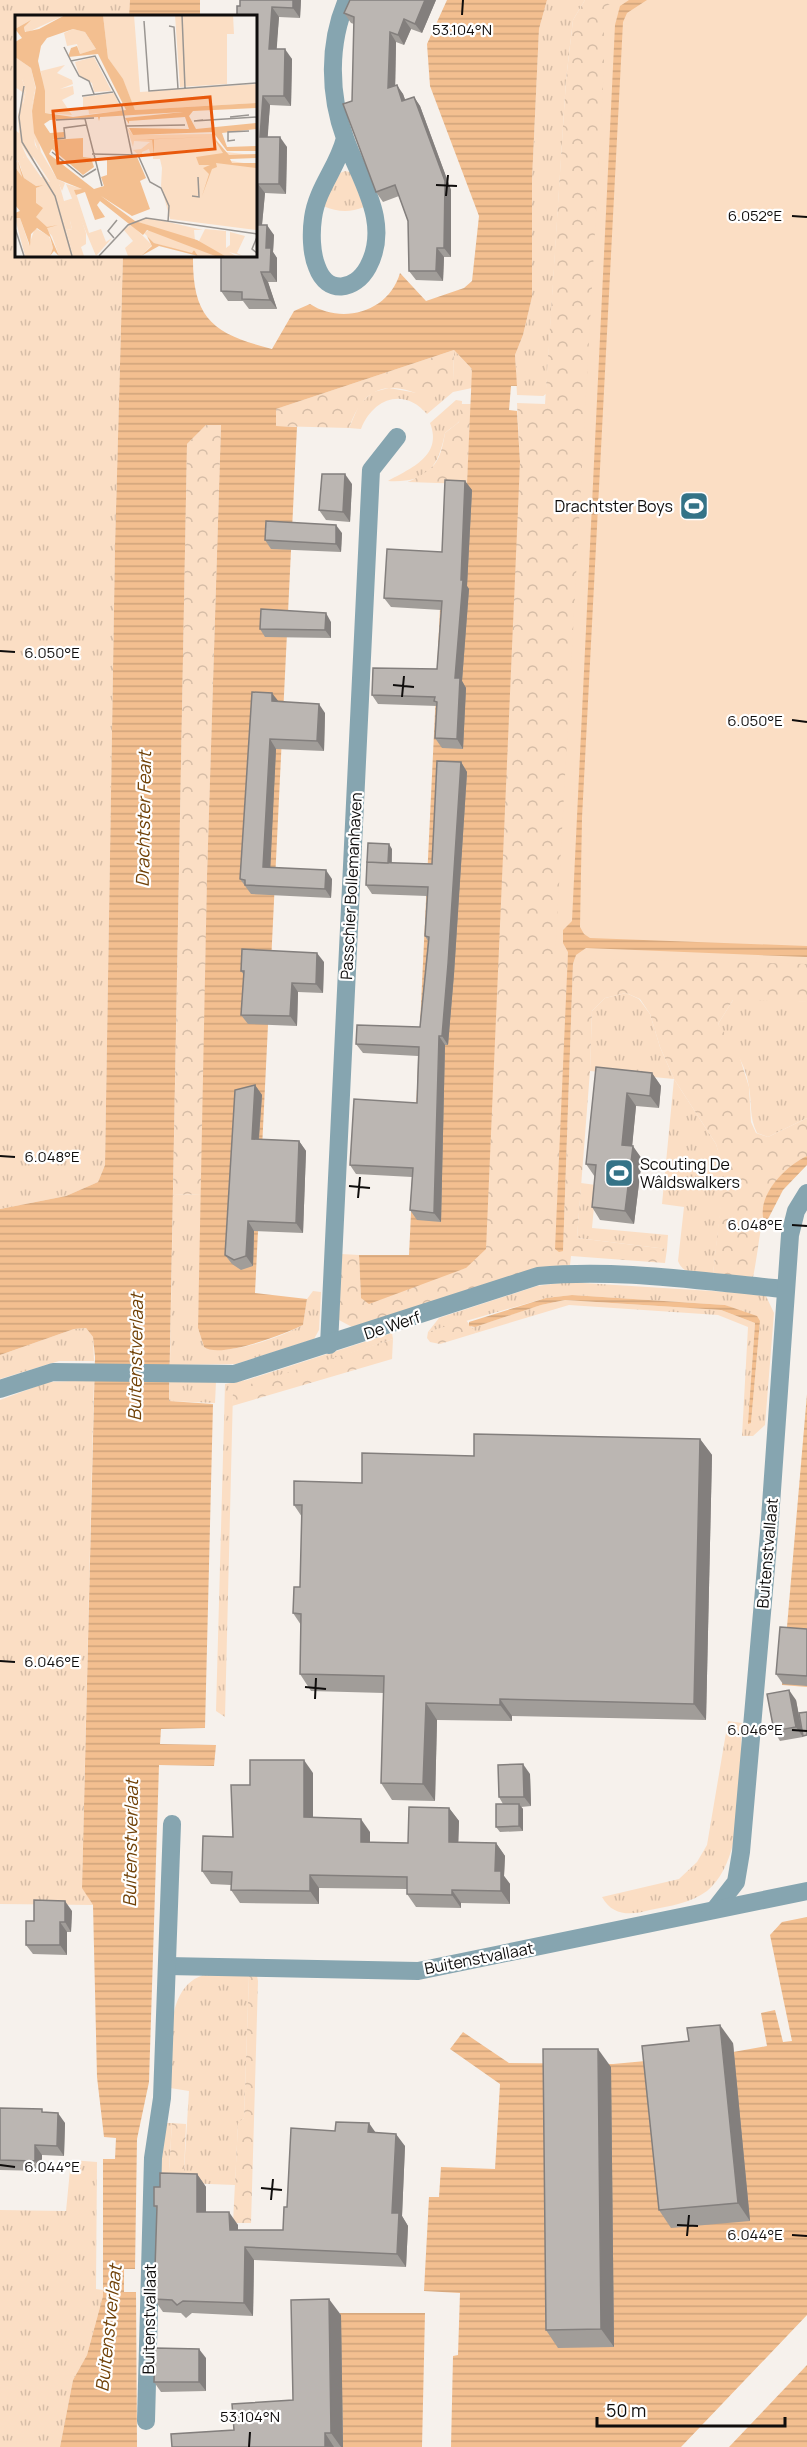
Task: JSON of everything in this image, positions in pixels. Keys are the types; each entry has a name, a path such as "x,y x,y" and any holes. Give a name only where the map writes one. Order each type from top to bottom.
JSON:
{"street":[{"path":"345,138 336,164 321,187 316,203 312,235 315,259 322,277 333,285 345,287 356,283 369,265 373,255 376,226 369,192 345,138 338,114 333,63 339,24 347,0"},
{"name":"Passchier Bollemanhaven","path":"329,1345 371,470 397,436"},
{"name":"Buitenstvallaat","path":"715,1909 736,1882 741,1852 769,1533 790,1235 796,1211 807,1193"},
{"name":"De Werf","path":"0,1389 52,1372 234,1374 538,1276 568,1273 615,1275 785,1289"},
{"name":"Buitenstvallaat","path":"147,2421 153,2158 162,2098 172,1824"},
{"name":"Buitenstvallaat","path":"167,1966 418,1971 807,1890"}],"green space":[{"path":"0,0 130,0 129,15 15,15 15,256 123,256 115,546 105,1165 98,1182 66,1196 0,1209"},
{"path":"547,0 585,0 573,20 566,80 546,394 543,396 517,395 515,355 523,335 532,297 532,180 539,29"},
{"path":"585,0 629,0 568,952 563,1251 573,964 576,955 807,957 807,1002 733,1000 718,1024 738,1052 749,1087 751,1122 756,1133 768,1137 807,1118 807,1156 791,1166 779,1178 771,1193 765,1208 753,1277 713,1274 724,1173 716,1144 674,1079 660,1047 650,1014 640,999 626,993 605,998 592,1011 590,1071 577,1238 667,1249 665,1263 571,1256 570,1265 523,1273 352,1327 339,1320 337,1314 341,1254 359,1255 361,1298 466,1268 520,462 517,403 545,404 566,80 573,20"},
{"name":"Drachtster Boys","path":"618,0 807,0 807,964 555,958 604,68 604,7"},
{"path":"350,172 364,207 343,211 323,206 340,173"},
{"path":"454,350 472,369 472,388 453,392 427,414 409,401 390,400 373,410 361,429 349,428 359,405 373,392 389,388 417,393 453,380"},
{"path":"454,350 453,380 432,400 404,389 382,389 363,401 349,428 275,426 276,409"},
{"path":"456,400 462,401 461,418 445,433 434,465 421,476 401,481 388,481 422,460 432,444 433,434 430,423"},
{"path":"461,404 471,404 467,484 408,482 435,464 445,433 459,422"},
{"path":"221,424 207,876 202,1194 173,1195 187,444 206,425"},
{"path":"626,993 639,999 650,1014 660,1047 674,1079 590,1071 592,1011 605,998"},
{"path":"779,999 807,1002 807,1118 768,1137 757,1133 744,1068 718,1024 733,1000"},
{"path":"674,1079 716,1144 725,1173 713,1274 692,1273 681,1266 678,1261 684,1207 662,1204"},
{"path":"581,1183 596,1185 592,1228 668,1235 667,1249 577,1238"},
{"path":"202,1194 198,1328 204,1347 240,1348 268,1340 303,1325 307,1299 313,1291 321,1292 319,1330 314,1339 236,1364 170,1365 173,1195"},
{"path":"567,1282 766,1296 774,1313 765,1425 753,1436 742,1436 748,1327 718,1315 569,1305 476,1333 471,1328 541,1305 565,1300 721,1310 755,1323 748,1422 751,1423 760,1321 725,1305 572,1295 546,1298 428,1332 439,1318 537,1286"},
{"path":"466,1320 476,1333 440,1344 430,1342 427,1338 428,1332"},
{"path":"86,1328 93,1337 94,1361 59,1361 0,1379 0,1355 74,1329"},
{"path":"392,1333 393,1339 233,1392 225,1717 216,1711 225,1384 247,1380"},
{"path":"393,1339 392,1359 232,1406 235,1389"},
{"path":"94,1380 82,1887 93,1905 0,1904 0,1400 48,1382"},
{"path":"170,1381 216,1382 215,1403 169,1401"},
{"path":"728,1721 742,1723 740,1789 735,1836 729,1858 720,1876 707,1891 680,1904 630,1913 623,1913 612,1908 602,1897 679,1879 697,1862 707,1845"},
{"path":"208,1974 249,1976 244,2118 238,2124 235,2185 159,2182 166,2123 172,2123 169,2170 184,2171 189,2091 170,2088 172,2020 183,1990 193,1980"},
{"path":"249,1976 257,1976 258,1981 251,2223 233,2223 238,2123 244,2118"},
{"path":"172,2123 186,2124 184,2172 169,2171"},
{"path":"71,2160 97,2162 96,2289 103,2290 103,2296 87,2355 73,2380 60,2447 0,2447 0,2210 66,2211"}],"water":[{"path":"130,0 200,0 200,15 129,15"},
{"path":"447,0 547,0 539,29 532,180 532,297 523,335 515,355 517,386 511,386 509,410 517,411 520,462 486,1249 466,1268 369,1304 361,1298 359,1255 409,1255 446,483 467,483 472,369 454,350 276,409 276,426 297,427 255,1293 307,1299 303,1325 253,1344 224,1350 204,1347 198,1328 207,876 221,425 206,425 187,444 169,1401 213,1404 205,1728 161,1729 160,1744 216,1745 214,1766 159,1765 149,2082 137,2139 135,2269 124,2269 124,2292 136,2292 137,2447 60,2447 73,2380 87,2355 103,2296 103,2159 115,2159 116,2138 104,2137 97,2077 93,1905 82,1888 95,1357 93,1337 86,1328 74,1329 0,1355 0,1209 66,1196 98,1182 105,1165 115,546 123,256 193,256 197,295 202,309 210,320 221,330 235,337 272,349 294,311 310,304 336,314 363,311 386,297 400,273 426,301 464,288 472,281 479,216 430,86 427,44"},
{"path":"629,0 647,0 627,13 623,22 582,818 580,927 590,938 807,946 807,957 586,948 576,955 573,964 563,1251 559,1252 555,1249 568,952 563,943 563,930 572,921 615,25 620,6"},
{"path":"807,1156 807,1165 783,1190 767,1221 764,1222 764,1202 768,1192 782,1174"},
{"path":"572,1295 725,1305 757,1316 760,1321 751,1423 748,1424 755,1323 721,1310 565,1300 541,1305 475,1327 469,1326 469,1322 546,1298"},
{"path":"807,1394 807,1687 782,1685"},
{"path":"807,1917 807,2315 681,2447 451,2447 453,2356 458,2355 460,2293 424,2291 429,2197 439,2197 441,2167 495,2169 500,2084 450,2049 463,2032 509,2063 613,2064 722,2054 767,2046 761,2013 775,2010 783,2042 792,2041 770,1935 782,1922"},
{"path":"340,2313 425,2313 422,2447 343,2447"},
{"path":"807,2365 807,2447 729,2447"}],"building":[{"path":"240,0 293,0 293,8 272,7 269,49 285,49 284,96 263,96 260,137 280,137 279,184 258,184 256,205 256,15 237,15 237,6 240,6"},
{"path":"350,0 425,0 415,24 404,19 398,35 390,32 388,88 397,85 402,101 414,97 445,181 444,248 437,248 436,271 409,271 408,221 395,185 376,192 343,104 352,101 354,17 344,13"},
{"path":"256,225 267,225 266,248 271,248 270,272 261,272 270,300 242,299 242,292 221,291 221,256 256,256"},
{"path":"322,474 345,474 343,512 319,510"},
{"path":"445,480 465,481 461,580 463,580 455,678 460,678 457,739 435,738 437,702 434,701 435,697 372,695 373,668 437,669 442,601 384,598 387,549 442,552"},
{"path":"266,521 336,525 336,544 265,540"},
{"path":"261,609 326,613 325,630 260,629"},
{"path":"252,692 272,693 272,701 319,704 317,741 270,739 263,867 326,870 325,889 245,885 245,880 240,879"},
{"path":"437,761 461,762 448,964 442,1036 439,1036 434,1213 410,1210 413,1168 350,1165 354,1099 417,1103 419,1047 356,1044 357,1025 420,1027 429,937 425,936 428,887 366,885 367,862 432,864"},
{"path":"368,843 389,844 388,863 367,862"},
{"path":"242,949 317,953 316,984 292,983 290,1016 241,1015 244,971 241,971"},
{"path":"596,1067 652,1073 650,1096 627,1093 622,1145 633,1146 625,1211 592,1207 596,1165 586,1164"},
{"path":"255,1085 252,1139 299,1141 296,1223 248,1221 246,1256 234,1260 225,1255 235,1090"},
{"path":"474,1434 700,1439 694,1704 500,1699 500,1705 426,1703 423,1784 381,1783 384,1676 300,1674 301,1614 293,1613 294,1587 300,1587 302,1505 294,1505 294,1481 362,1483 362,1453 474,1456"},
{"path":"780,1627 807,1629 807,1676 776,1674"},
{"path":"789,1690 796,1727 774,1731 767,1694"},
{"path":"807,1712 807,1735 803,1736 799,1713"},
{"path":"250,1760 304,1760 304,1817 361,1819 361,1842 408,1843 409,1807 449,1808 449,1842 496,1843 495,1871 501,1871 501,1891 452,1890 452,1895 407,1894 407,1877 310,1875 310,1891 231,1890 232,1872 202,1871 203,1836 233,1837 231,1785 250,1785"},
{"path":"523,1764 524,1797 499,1797 498,1765"},
{"path":"496,1804 519,1804 519,1826 496,1827"},
{"path":"34,1900 65,1901 65,1922 60,1922 60,1945 26,1945 26,1921 34,1921"},
{"path":"720,2025 738,2203 659,2210 642,2046 689,2041 687,2028"},
{"path":"543,2049 598,2049 601,2329 546,2330"},
{"path":"0,2108 42,2109 42,2112 58,2113 57,2146 35,2145 35,2161 0,2160"},
{"path":"336,2122 369,2123 368,2132 396,2134 392,2213 399,2213 397,2254 245,2247 244,2303 183,2301 177,2305 172,2300 154,2299 157,2206 154,2206 154,2187 160,2187 160,2173 197,2174 197,2212 229,2212 230,2230 283,2230 284,2207 287,2207 291,2128 335,2131"},
{"path":"329,2299 331,2433 325,2433 325,2447 172,2447 171,2434 234,2430 232,2404 293,2400 291,2300"},
{"path":"155,2348 199,2349 199,2382 154,2382"}],"place":[{"name":"Drachtster Boys","path":"694,506"},
{"name":"Scouting De Wâldswalkers","path":"619,1173"}],"water label":[{"name":"Drachtster Feart","path":"143,819"},
{"name":"Buitenstverlaat","path":"135,1357"},
{"name":"Buitenstverlaat","path":"130,1843"},
{"name":"Buitenstverlaat","path":"108,2328"}]}
